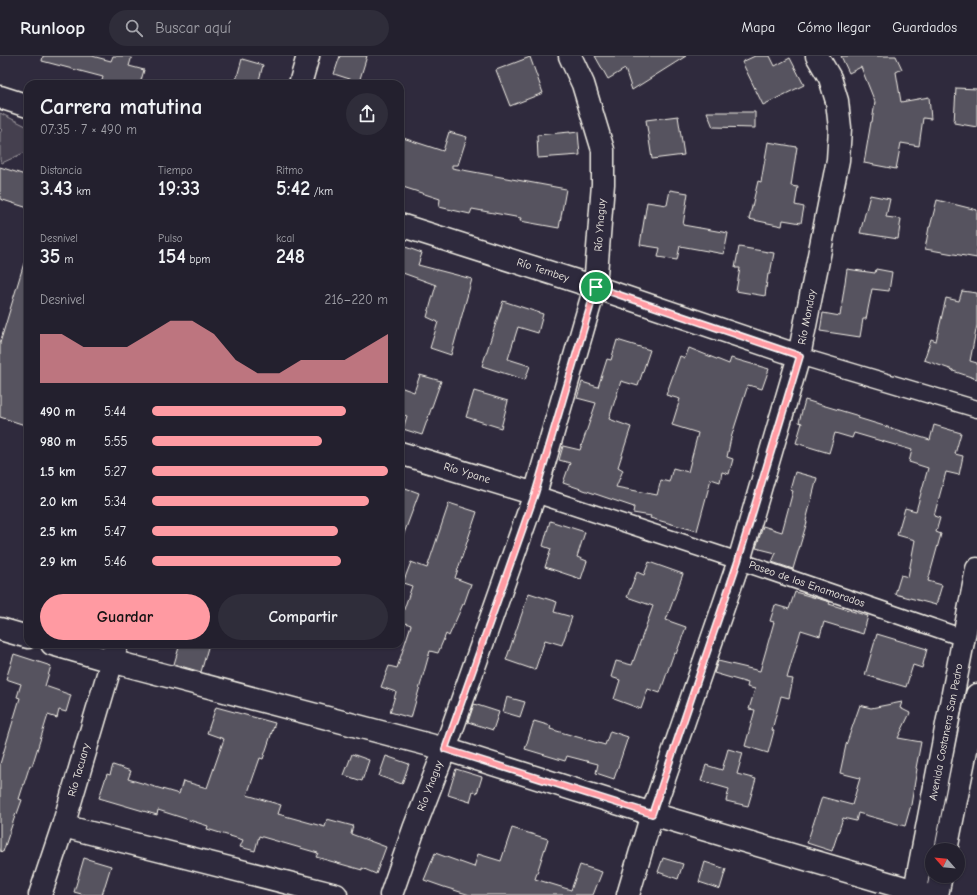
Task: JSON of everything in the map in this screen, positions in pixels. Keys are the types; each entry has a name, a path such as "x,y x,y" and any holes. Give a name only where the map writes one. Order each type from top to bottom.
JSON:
{"street":[{"path":"301,80 308,56"},
{"name":"Río Yhaguy","path":"391,895 414,829 445,749 535,494 596,287 603,184 603,150 583,84 570,56"},
{"name":"Río Monday","path":"628,895 652,814 738,561 800,356 838,160 840,128 837,101 830,78 817,56"},
{"path":"0,97 24,105"},
{"name":"Río Tembey","path":"404,226 596,287 800,356"},
{"path":"800,356 977,409"},
{"name":"Río Ypane","path":"404,454 535,494"},
{"name":"Paseo de los Enamorados","path":"535,494 964,638"},
{"name":"Avenida Costanera San Pedro","path":"918,894 977,569"},
{"path":"0,629 24,636"},
{"path":"80,648 114,653 445,749 652,814 918,894"},
{"name":"Río Tacuary","path":"40,895 63,826 114,653"},
{"name":"Avenida Costanera San Pedro","path":"947,843 977,695"},
{"path":"63,826 336,895"},
{"path":"937,895 940,883"}],"shaded area":[{"path":"0,113 24,125 24,153 2,163 0,160 0,133 2,130 0,128"}],"building":[{"path":"43,56 92,56 111,61 113,56 132,56 129,66 144,70 141,80 102,80 103,77 42,61"},
{"path":"340,56 367,56 360,80 353,80 334,74"},
{"path":"595,56 686,56 632,90 625,69 608,79"},
{"path":"755,56 770,56 775,66 790,58 804,85 763,105 742,62"},
{"path":"841,56 896,56 902,69 896,72 901,102 929,97 931,119 923,118 919,146 901,143 896,169 864,163 875,102 861,67 849,73"},
{"path":"530,57 543,93 510,106 496,70"},
{"path":"242,59 263,65 259,80 236,80"},
{"path":"956,88 977,89 977,127 954,123"},
{"path":"707,112 755,112 755,128 713,127"},
{"path":"678,116 684,155 652,159 646,120"},
{"path":"449,132 467,137 458,165 452,165 452,168 566,189 559,228 520,221 521,218 472,209 470,214 439,207 440,199 404,187 404,138 443,151"},
{"path":"578,132 580,155 538,158 537,135"},
{"path":"768,142 797,147 791,186 798,187 795,205 804,207 801,223 783,220 782,226 749,219 758,181 761,182"},
{"path":"0,167 24,175 24,207 0,199"},
{"path":"670,190 688,193 683,225 728,233 724,254 680,246 677,260 658,257 660,248 640,245 647,202 667,205"},
{"path":"870,195 890,199 886,217 901,219 898,239 860,233"},
{"path":"937,200 977,210 977,258 925,249 929,227"},
{"path":"404,246 422,253 418,265 472,279 451,355 430,348 438,322 427,317 436,285 404,273"},
{"path":"739,247 774,253 770,274 768,274 765,296 736,291 740,268 735,268"},
{"path":"24,263 24,425 0,417 0,343"},
{"path":"847,269 875,273 876,269 892,272 889,291 872,289 866,319 863,319 860,337 820,331 823,313 840,316"},
{"path":"962,291 977,293 977,325 970,361 977,363 977,379 924,360 931,339 936,341 946,298 959,301"},
{"path":"503,301 543,314 538,333 518,327 508,359 530,366 525,380 482,366"},
{"path":"617,340 650,350 638,386 621,381 609,419 631,427 618,467 623,470 616,487 657,495 661,480 669,482 673,468 688,472 698,433 672,425 680,399 666,395 680,356 685,358 689,348 729,364 731,358 769,369 762,389 748,385 731,438 727,457 733,459 729,474 722,472 720,482 711,479 697,531 650,518 651,516 633,513 634,507 563,483 570,463 559,460 563,446 580,450 596,403 577,398 582,382 598,387 607,359 611,360"},
{"path":"420,375 441,381 422,435 404,429 407,416 404,415 404,388 414,392"},
{"path":"474,391 508,401 501,428 466,417"},
{"path":"805,400 859,416 858,418 930,440 934,425 961,433 955,454 963,456 959,475 946,472 934,516 940,518 936,532 941,534 928,581 942,585 936,605 895,594 901,575 908,577 915,540 897,535 905,508 916,511 928,468 909,462 912,450 854,433 852,438 835,433 829,453 796,443 802,423 799,422"},
{"path":"795,472 817,478 807,522 793,569 772,562 776,553 756,548 763,526 782,532 793,491 790,490"},
{"path":"404,487 419,493 404,534"},
{"path":"449,503 477,512 455,578 471,584 464,604 449,636 446,634 438,653 430,651 411,718 390,712 396,692 381,687 389,666 397,668 411,625 404,622 404,609 412,586 404,583 404,580 411,562 427,568"},
{"path":"550,521 585,532 577,557 587,561 581,579 545,567 551,549 543,546"},
{"path":"649,562 683,574 666,620 686,627 676,654 674,653 660,693 648,689 641,709 614,699 620,680 611,677 616,661 632,665 653,606 627,597 637,572 644,575"},
{"path":"795,592 830,602 829,604 868,616 863,634 824,622 820,636 801,630 787,678 793,679 789,698 781,696 772,730 774,731 768,753 745,746 755,710 749,709 755,689 747,687 748,683 714,673 718,661 760,671 774,622 770,621 775,605 789,609"},
{"path":"529,593 557,602 554,612 572,617 562,645 545,640 535,670 506,660"},
{"path":"877,634 927,649 922,668 913,665 906,687 865,675"},
{"path":"179,648 208,648 201,672 174,664"},
{"path":"14,654 51,666 45,686 71,695 66,712 59,710 57,718 48,715 32,766 30,765 19,799 22,800 3,852 0,851 0,764 20,698 17,697 21,684 6,679"},
{"path":"507,697 525,702 520,717 503,712"},
{"path":"902,702 900,708 910,713 898,738 921,742 911,805 905,826 858,813 856,821 843,818 832,851 807,843 822,797 852,805 860,778 840,773 846,745 860,705 871,708"},
{"path":"474,704 499,712 493,730 468,722"},
{"path":"216,707 275,723 263,759 260,758 247,795 281,805 278,814 325,827 327,819 353,826 351,834 386,847 376,874 362,868 362,870 316,857 318,853 259,836 255,851 240,847 243,840 207,829 208,826 158,810 157,815 99,798 107,774 110,775 113,765 131,771 128,779 179,794 183,781 207,788 224,739 207,733"},
{"path":"534,721 551,726 550,729 605,745 610,731 628,737 614,779 596,773 598,764 567,756 565,761 525,749"},
{"path":"728,749 743,753 737,774 756,779 748,806 726,801 729,789 701,781 706,765 722,770"},
{"path":"352,754 369,760 362,781 344,775"},
{"path":"386,756 409,764 402,784 379,776"},
{"path":"456,769 482,777 477,793 473,791 470,802 448,795"},
{"path":"512,828 548,839 535,879 571,890 580,865 602,872 593,895 470,895 424,880 435,853 474,867 478,854 501,861"},
{"path":"84,858 111,866 102,895 85,895 74,892"},
{"path":"663,858 683,864 678,879 658,872"},
{"path":"705,862 726,869 720,889 699,882"}],"route":[{"path":"596,287 800,356 738,561 652,814 445,749 535,494 596,287"}]}
